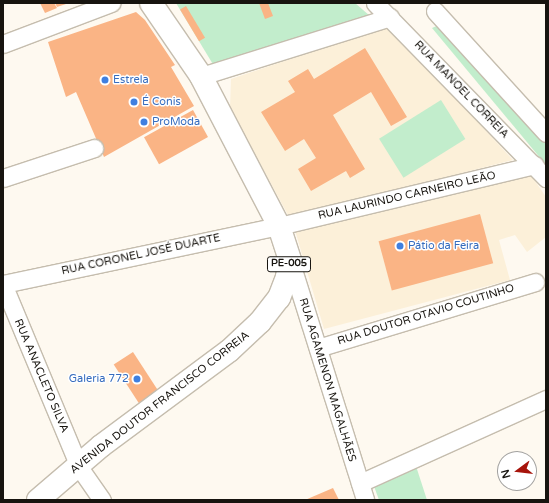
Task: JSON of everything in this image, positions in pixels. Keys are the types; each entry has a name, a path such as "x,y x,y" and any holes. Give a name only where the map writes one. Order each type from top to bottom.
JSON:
{"main road":[{"name":"PE-005","path":"152,3 201,76 279,226 290,260"},
{"name":"AVENIDA DOUTOR FRANCISCO CORREIA","path":"38,500 229,351 260,322 279,298 290,260"}],"street":[{"path":"3,44 111,3"},
{"name":"RUA MANOEL CORREIA","path":"375,3 541,172"},
{"path":"435,11 546,133"},
{"path":"201,76 390,17"},
{"path":"3,178 94,148"},
{"name":"RUA LAURINDO CARNEIRO LEÃO","path":"279,226 541,172"},
{"name":"RUA CORONEL JOSÉ DUARTE","path":"3,284 279,226"},
{"name":"RUA AGAMENON MAGALHÃES","path":"290,260 365,500"},
{"name":"RUA DOUTOR OTAVIO COUTINHO","path":"318,348 535,282"},
{"name":"RUA ANACLETO SILVA","path":"3,284 79,467 102,500"},
{"path":"360,483 546,399"}],"shaded area":[{"path":"389,26 513,160 289,217 230,108 231,79"},
{"name":"Pátio da Feira","path":"529,172 546,197 546,237 527,252 515,235 499,240 510,280 324,329 294,227"}],"green space":[{"path":"176,3 355,3 377,22 217,71"},
{"path":"439,25 445,27 546,142 546,165 432,28"},
{"path":"441,100 465,139 403,178 379,139"},
{"path":"415,463 427,500 379,500 371,478"}],"building":[{"path":"40,3 54,3 57,8 45,13"},
{"path":"55,3 69,3 57,7"},
{"path":"259,3 268,3 273,16 265,19"},
{"path":"186,6 205,38 199,41 180,10"},
{"path":"136,12 145,20 175,65 171,67 194,106 104,157 76,92 66,97 48,42"},
{"path":"365,48 407,117 391,126 371,92 333,115 365,169 350,178 346,171 311,191 298,169 316,158 304,139 285,151 261,112 295,92 288,81 308,69 314,79"},
{"path":"193,110 208,137 159,164 144,137"},
{"path":"480,214 493,263 392,290 379,241"},
{"name":"Galeria 772","path":"133,352 160,393 140,406 114,365"},
{"path":"333,488 339,500 305,500"}],"place":[{"name":"Estrela","path":"105,80"},
{"name":"É Conis","path":"134,102"},
{"name":"ProModa","path":"144,122"},
{"name":"Pátio da Feira","path":"400,246"},
{"name":"Galeria 772","path":"137,379"}]}
